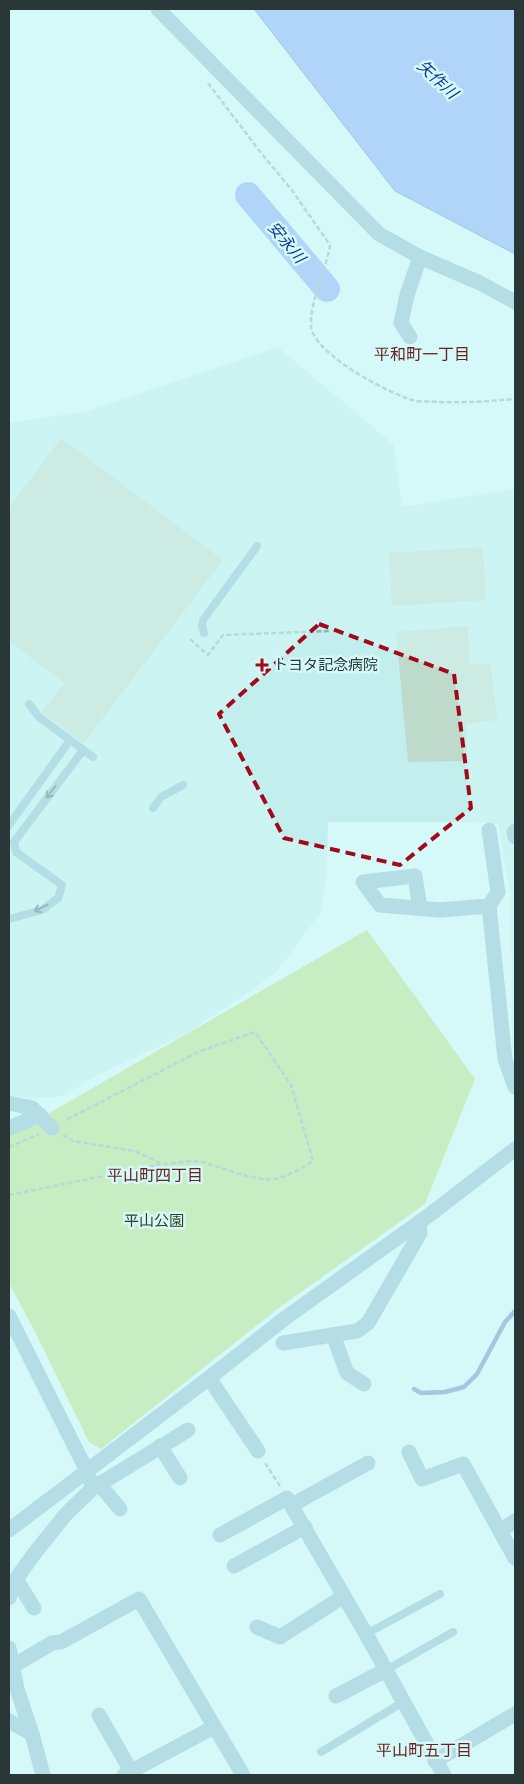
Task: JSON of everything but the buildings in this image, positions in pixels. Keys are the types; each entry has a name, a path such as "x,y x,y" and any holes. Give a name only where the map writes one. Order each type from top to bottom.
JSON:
{"street":[{"path":"158,9 378,234 420,257 480,283 515,302"},
{"path":"410,337 401,323 406,295 420,257"},
{"path":"489,830 498,892 489,906 505,1060 515,1087"},
{"path":"515,831 515,837"},
{"path":"420,908 440,910 489,906"},
{"path":"9,1103 32,1108 52,1128"},
{"path":"9,1128 40,1115"},
{"path":"9,1530 284,1319 419,1222 515,1149"},
{"path":"283,1343 357,1331 368,1324 420,1233 419,1222"},
{"path":"9,1316 87,1471 96,1486 120,1509"},
{"path":"333,1335 348,1373 364,1384"},
{"path":"209,1378 258,1451"},
{"path":"9,1598 16,1579 66,1514 96,1486 188,1430"},
{"path":"120,1446 131,1464"},
{"path":"160,1446 180,1478"},
{"path":"409,1452 422,1479 463,1464 515,1558"},
{"path":"220,1535 368,1463"},
{"path":"289,1502 366,1634 440,1771 515,1714"},
{"path":"500,1531 515,1521"},
{"path":"234,1566 305,1527"},
{"path":"16,1579 34,1608"},
{"path":"257,1627 280,1637 344,1596"},
{"path":"13,1666 52,1643 61,1642 139,1599 243,1775"},
{"path":"9,1648 17,1689 43,1775"},
{"path":"336,1696 386,1670"},
{"path":"99,1715 128,1773 214,1726"},
{"path":"9,1722 32,1734"}],"lane":[{"path":"204,633 202,620 257,546"},
{"path":"29,704 39,717 93,757"},
{"path":"9,826 68,743"},
{"path":"9,919 42,910 58,898 62,885 16,852 14,842 81,754"},
{"path":"153,808 161,797 183,785"},
{"path":"366,1634 440,1594"},
{"path":"386,1670 453,1632"},
{"path":"321,1752 403,1702"}],"path":[{"path":"205,79 291,189 330,245 328,259 314,305 311,328 320,343 332,356 370,382 416,401 467,403 515,399"},
{"path":"190,639 208,655 223,636 329,631"},
{"path":"9,1147 52,1128 198,1052 255,1032 291,1085 313,1161 294,1172 276,1179 265,1180 193,1161 164,1164 9,1195"},
{"path":"52,1128 57,1129 73,1141 135,1151 164,1164"},
{"path":"258,1451 289,1502"}],"highlighted area":[{"path":"319,624 454,674 471,808 400,865 284,838 219,714"}],"shaded area":[{"name":"トヨタ記念病院","path":"278,347 394,445 402,507 515,489 515,1057 512,1041 511,897 498,825 485,822 328,822 327,873 321,912 276,973 188,1033 90,1079 64,1096 29,1099 9,1095 9,423 88,411"}],"green space":[{"name":"平山公園","path":"367,930 475,1079 425,1204 280,1307 101,1449 89,1442 9,1283 9,1133 39,1119"}],"water":[{"name":"矢作川","path":"254,9 515,9 515,254 395,191"}],"waterway":[{"name":"安永川","path":"248,195 327,289"},
{"path":"414,1389 421,1393 445,1392 464,1387 477,1374 505,1322 515,1311"}],"place":[{"name":"トヨタ記念病院","path":"262,665"}],"district":[{"name":"平和町一丁目","path":"422,354"},
{"name":"平山町四丁目","path":"155,1175"},
{"name":"平山町五丁目","path":"424,1750"}]}
